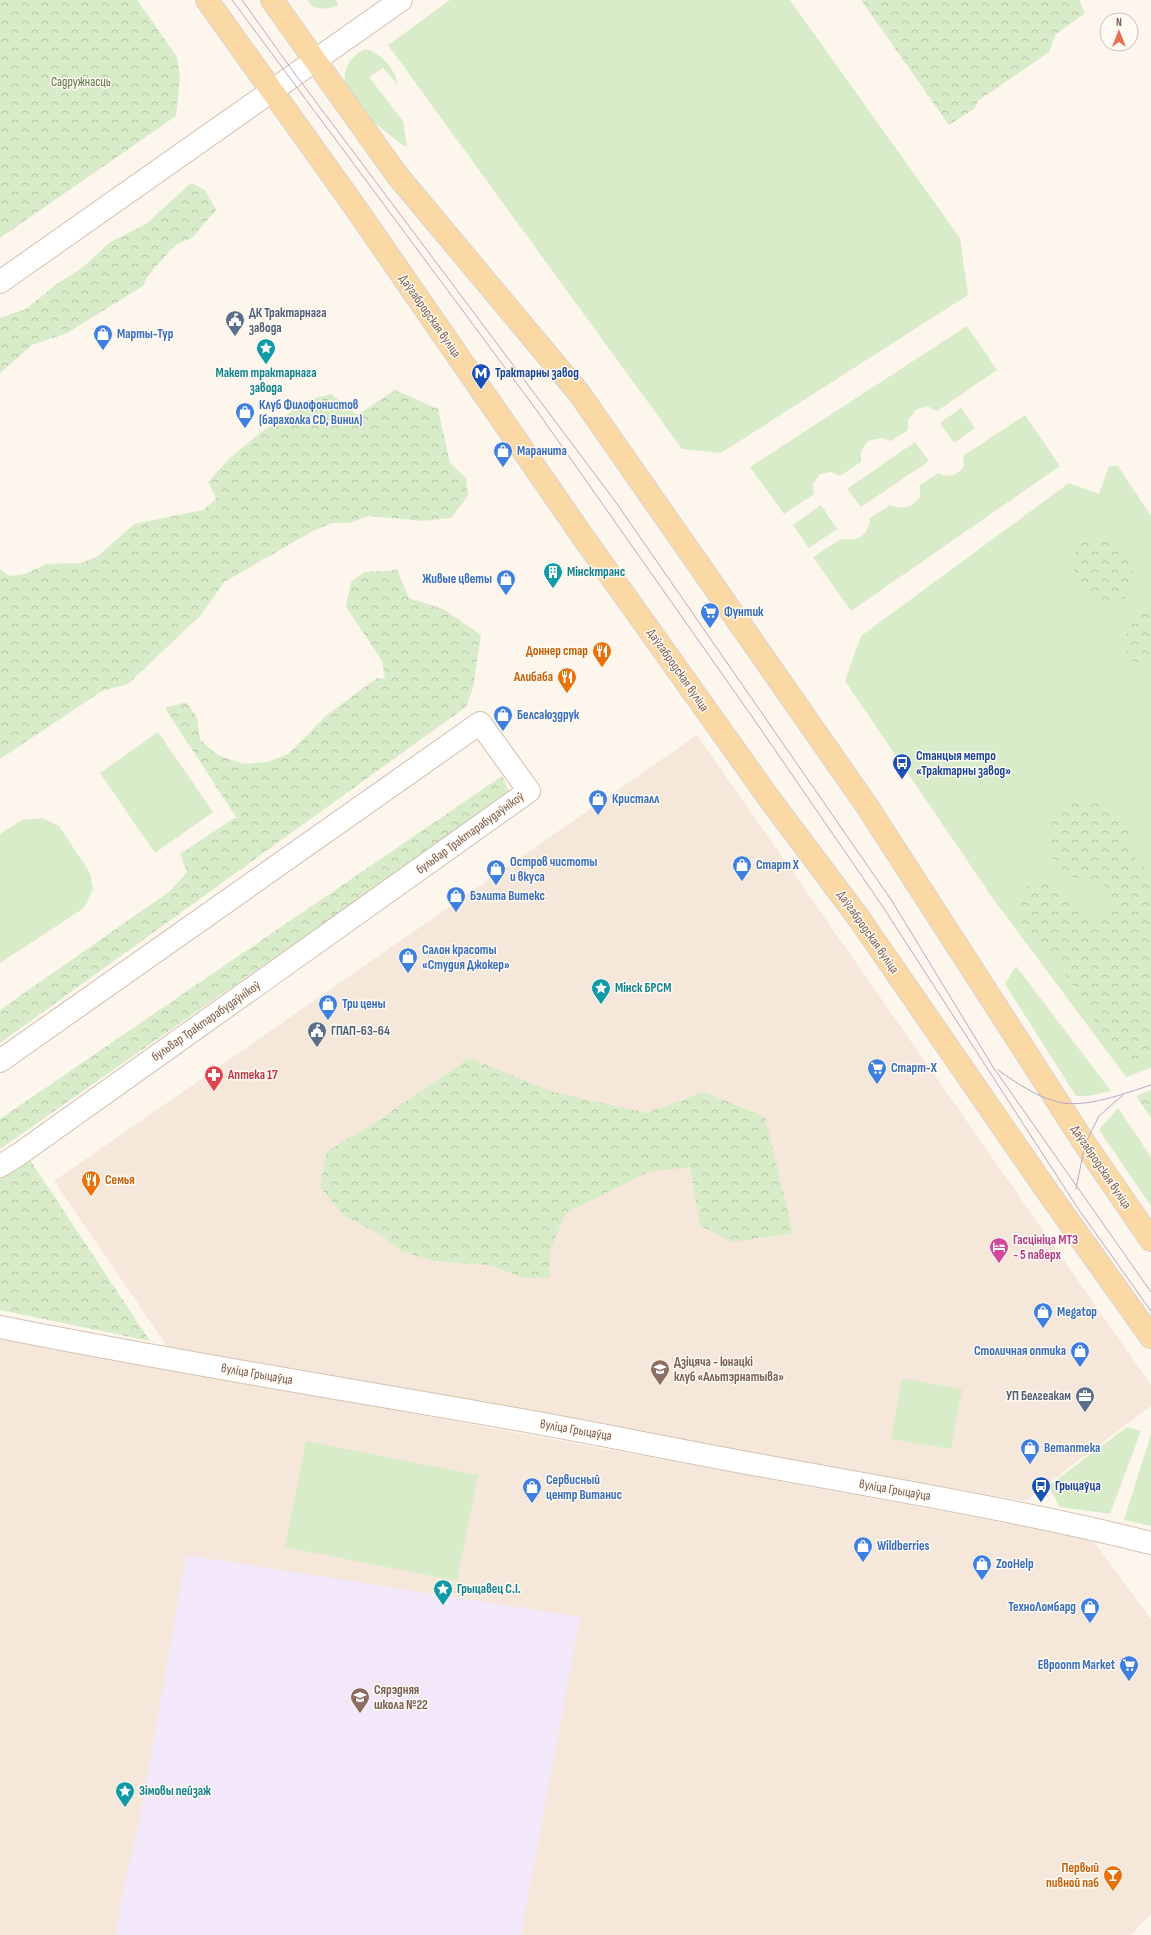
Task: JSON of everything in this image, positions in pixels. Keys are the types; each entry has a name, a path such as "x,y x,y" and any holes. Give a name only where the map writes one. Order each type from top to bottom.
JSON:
{"main road":[{"name":"Даўгабродская вуліца","path":"207,0 273,90 583,537 771,801 858,917 1045,1188 1151,1337"},
{"name":"Даўгабродская вуліца","path":"272,0 316,59 397,175 584,400 867,806 1085,1144 1151,1240"}],"street":[{"path":"0,282 401,0"},
{"name":"бульвар Трактарабудаўнікоў","path":"0,1061 480,723 529,791 18,1155 0,1166"},
{"name":"вуліца Грыцаўца","path":"0,1327 154,1356 594,1433 953,1500 1040,1517 1151,1543"}],"shaded area":[{"path":"697,735 1151,1385 1151,1406 1025,1501 169,1349 54,1181"},
{"path":"0,1340 37,1344 1092,1539 1151,1619 1151,1914 1131,1935 0,1935"},
{"name":"Сярэдняя школа №22","path":"186,1555 580,1617 521,1935 116,1935 121,1901 141,1812"}],"green space":[{"name":"Садружнасць","path":"0,0 137,0 177,57 180,79 176,116 0,238"},
{"path":"307,0 336,0 338,3 337,6 334,7 319,8 313,7"},
{"path":"450,0 790,0 960,238 968,295 721,453 682,449 388,45"},
{"path":"861,0 1079,0 1085,13 1056,34 1049,52 978,101 975,108 949,125"},
{"path":"365,49 377,54 387,62 394,73 398,85 383,68 369,77 403,121 407,147 402,145 372,121 356,105 347,89 345,74 347,66 357,54"},
{"path":"191,183 205,190 216,210 193,237 174,246 147,277 143,286 67,333 32,345 0,373 0,318 26,309 58,283 82,268 109,243 146,224"},
{"path":"967,326 997,370 937,411 927,406 916,410 908,420 908,430 891,441 881,438 868,441 861,451 861,462 840,476 831,472 820,474 813,484 814,494 784,514 750,467"},
{"path":"395,390 438,409 450,463 466,478 468,496 451,518 423,521 369,516 349,523 332,523 313,531 224,582 201,615 128,684 102,691 0,759 0,569 10,576 25,574 46,564 82,563 98,556 134,524 203,510 216,499 208,482 231,457 261,432 309,400 331,394 357,415"},
{"path":"961,408 975,428 954,443 940,423"},
{"path":"1025,415 1060,466 851,611 813,557 841,539 857,538 864,534 867,530 870,518 890,505 903,508 913,504 920,497 920,485 938,473 946,476 952,476 958,472 964,466 963,456"},
{"path":"915,442 929,461 861,507 847,489"},
{"path":"1109,466 1118,466 1151,516 1151,1068 1126,1077 994,900 845,681 861,636 1069,483 1099,494"},
{"path":"821,505 837,529 809,548 793,525"},
{"path":"1089,537 1111,540 1131,556 1134,574 1125,598 1112,604 1087,592 1078,582 1075,575 1073,565 1078,544"},
{"path":"397,570 409,598 443,609 481,635 473,688 466,707 0,1043 0,1010 170,891 187,872 180,854 236,817 165,708 186,702 197,717 200,740 218,755 243,764 267,762 288,754 328,714 377,678 385,679 382,661 346,607 351,582 364,572"},
{"path":"1141,611 1151,611 1151,665 1149,666 1132,661 1124,647 1129,624"},
{"path":"158,732 213,812 155,853 100,773"},
{"path":"502,776 510,793 0,1149 0,1119"},
{"path":"1077,796 1102,802 1117,812 1128,832 1136,860 1151,873 1151,1054 1136,1062 1123,1059 1107,1047 1084,1000 1049,953 1027,939 1019,919 1019,895 1030,883 1048,881 1084,919 1108,918 1112,900 1103,884 1070,876 1062,871 1056,864 1049,849 1049,824 1056,808"},
{"path":"42,818 59,826 90,873 93,889 84,908 0,963 0,834 22,820"},
{"path":"1016,966 1111,1091 1088,1096 1076,1096 1005,984"},
{"path":"469,1058 553,1092 646,1113 704,1092 765,1117 793,1233 733,1242 700,1226 690,1167 648,1172 566,1213 550,1251 550,1278 523,1278 490,1265 434,1261 401,1251 384,1237 344,1216 320,1187 327,1151 373,1124"},
{"path":"1151,1090 1151,1118 1136,1096"},
{"path":"1118,1108 1151,1157 1151,1206 1099,1130"},
{"path":"30,1160 150,1341 0,1310 0,1179"},
{"path":"902,1378 962,1389 951,1449 891,1439"},
{"path":"1127,1427 1141,1431 1110,1514 1060,1507 1048,1486"},
{"path":"1151,1434 1151,1526 1124,1520"},
{"path":"306,1441 478,1475 457,1581 285,1547"}],"tram line":[{"path":"232,0 535,408 753,718 881,904 1077,1207 1151,1311"},
{"path":"242,0 295,74 615,501 892,901 993,1067 1151,1292"},
{"path":"998,1070 1034,1093 1068,1104 1092,1102 1151,1085"},
{"path":"1076,1189 1085,1144 1099,1116 1123,1095"}],"place":[{"name":"ДК Трактарнага завода","path":"235,337"},
{"name":"Марты-Тур","path":"103,351"},
{"name":"Макет трактарнага завода","path":"266,365"},
{"name":"Трактарны завод","path":"481,390"},
{"name":"Клуб Филофонистов (барахолка CD, Винил)","path":"245,429"},
{"name":"Маранита","path":"503,468"},
{"name":"Мінсктранс","path":"553,589"},
{"name":"Живые цветы","path":"506,596"},
{"name":"Фунтик","path":"710,629"},
{"name":"Доннер стар","path":"602,668"},
{"name":"Алибаба","path":"567,694"},
{"name":"Белсаюздрук","path":"503,732"},
{"name":"Станцыя метро «Трактарны завод»","path":"902,780"},
{"name":"Кристалл","path":"598,816"},
{"name":"Старт Х","path":"742,882"},
{"name":"Остров чистоты и вкуса","path":"496,886"},
{"name":"Бэлита Витекс","path":"456,913"},
{"name":"Салон красоты «Студия Джокер»","path":"408,974"},
{"name":"Мінск БРСМ","path":"601,1005"},
{"name":"Три цены","path":"328,1021"},
{"name":"ГПАП-63-64","path":"317,1048"},
{"name":"Старт-X","path":"877,1085"},
{"name":"Аптека 17","path":"214,1092"},
{"name":"Семья","path":"91,1197"},
{"name":"Гасцініца МТЗ - 5 паверх","path":"999,1264"},
{"name":"Megatop","path":"1043,1329"},
{"name":"Столичная оптика","path":"1080,1368"},
{"name":"Дзіцяча - юнацкі клуб «Альтэрнатыва»","path":"660,1386"},
{"name":"УП Белгеакам","path":"1085,1413"},
{"name":"Ветаптека","path":"1030,1465"},
{"name":"Грыцаўца","path":"1041,1503"},
{"name":"Сервисный центр Витанис","path":"532,1504"},
{"name":"Wildberries","path":"863,1563"},
{"name":"ZooHelp","path":"982,1581"},
{"name":"Грыцавец С.І.","path":"443,1606"},
{"name":"ТехноЛомбард","path":"1090,1624"},
{"name":"Евроопт Market","path":"1129,1682"},
{"name":"Сярэдняя школа №22","path":"360,1714"},
{"name":"Зімовы пейзаж","path":"125,1808"},
{"name":"Первый пивной паб","path":"1113,1892"}]}
